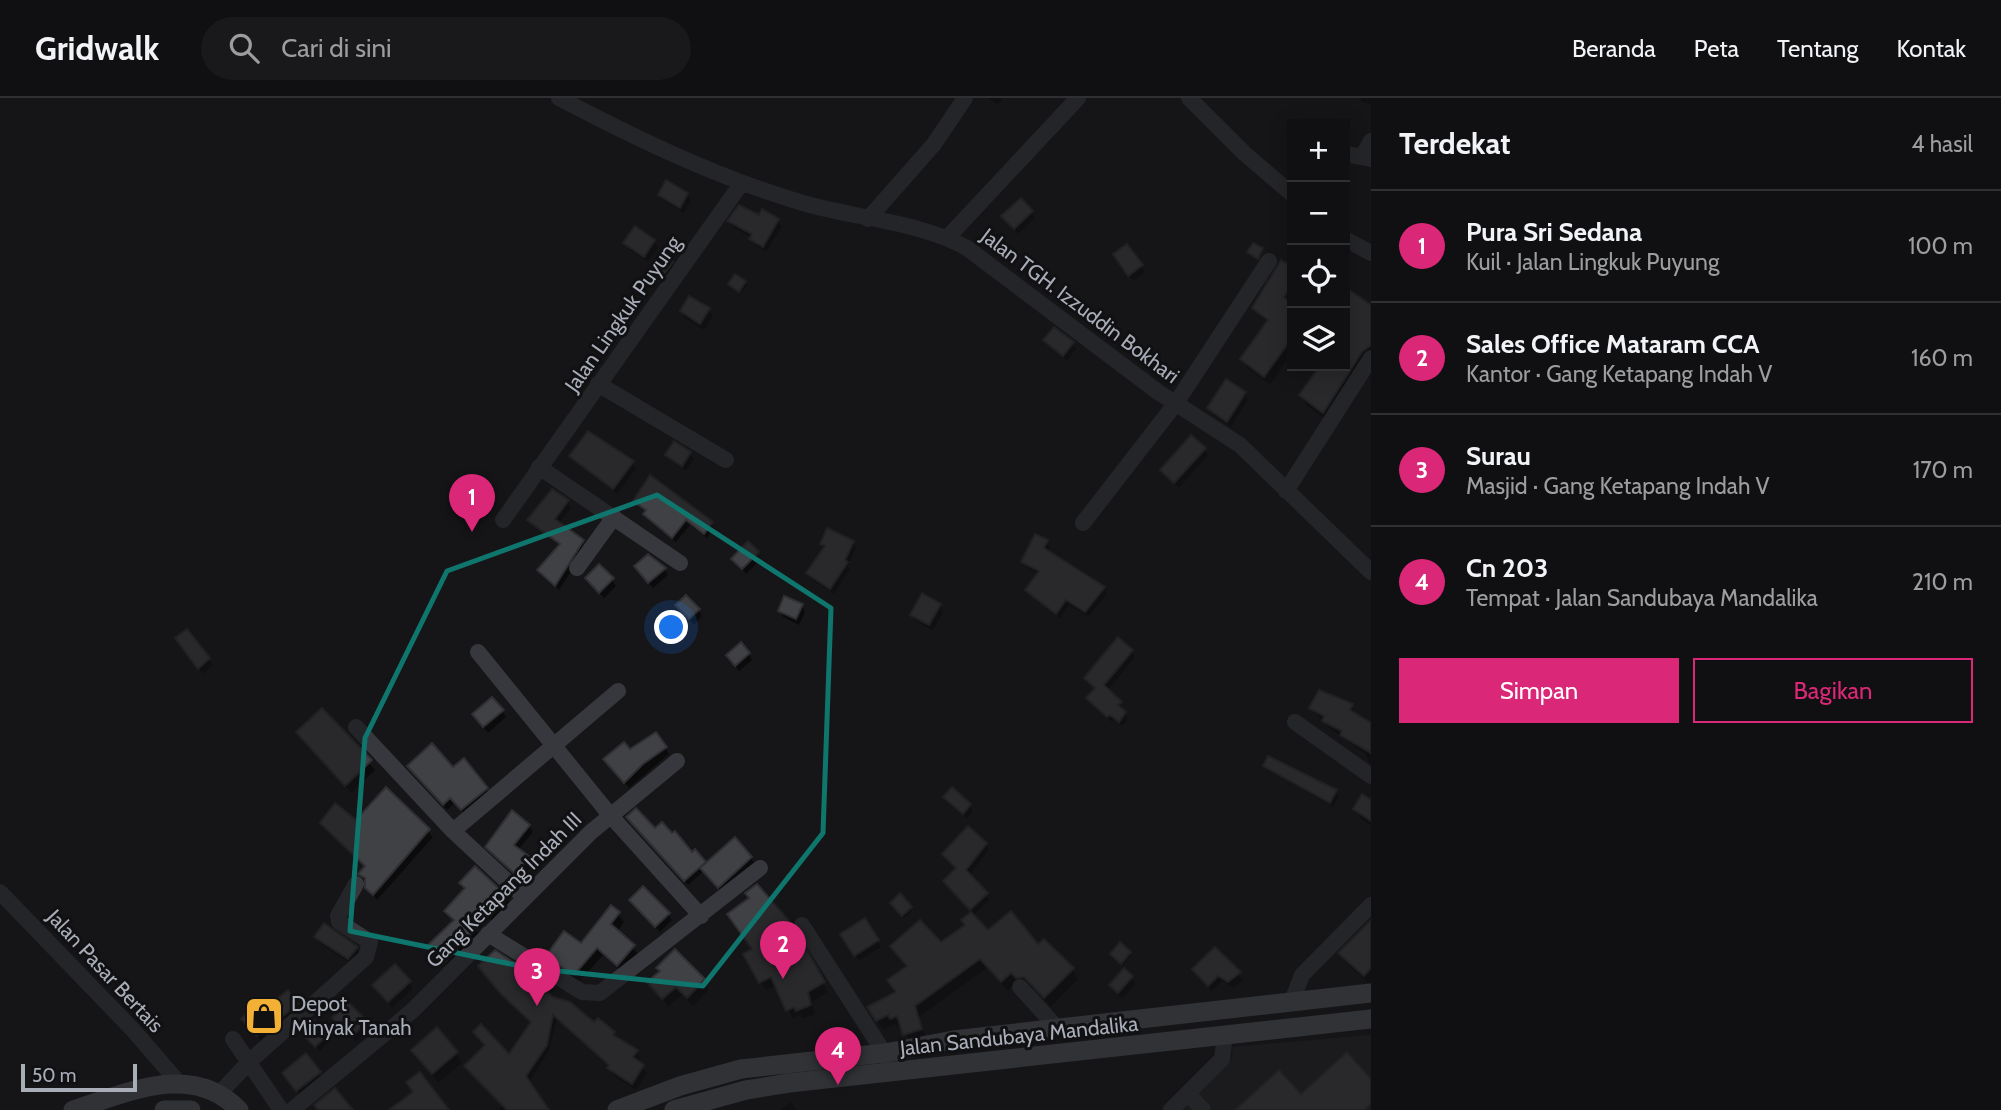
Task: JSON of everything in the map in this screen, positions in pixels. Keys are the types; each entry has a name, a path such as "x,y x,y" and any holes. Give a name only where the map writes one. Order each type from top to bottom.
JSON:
{"main road":[{"path":"617,1110 680,1086 741,1069 885,1053 953,1040 1371,993"},
{"path":"1251,1006 1254,1032"},
{"name":"Jalan Sandubaya Mandalika","path":"674,1110 746,1090 1371,1018"},
{"path":"73,1110 142,1088 178,1082 219,1093 239,1110"},
{"path":"164,1110 191,1110"}],"street":[{"name":"Jalan TGH. Izzuddin Bokhari","path":"559,98 741,184 868,219 948,237 1000,270 1102,351 1240,445 1371,572"},
{"path":"868,219 934,144 965,98"},
{"path":"948,237 1078,98"},
{"path":"1189,98 1244,153 1287,190"},
{"path":"1367,158 1371,141"},
{"name":"Jalan Lingkuk Puyung","path":"503,520 741,184"},
{"path":"1350,242 1371,253"},
{"path":"1083,523 1176,403 1269,261"},
{"path":"1286,491 1370,360"},
{"path":"598,384 726,460"},
{"path":"539,467 680,563"},
{"path":"577,568 614,517"},
{"path":"478,652 552,747 701,916"},
{"path":"453,831 618,691"},
{"path":"1295,722 1371,776"},
{"path":"356,727 453,831 525,898"},
{"name":"Gang Ketapang Indah III","path":"296,1108 412,1012 610,815 677,761"},
{"path":"488,934 578,989 596,994 609,990 760,867"},
{"path":"219,1093 248,1063 366,957 371,949 370,942 339,922 338,916 356,884"},
{"name":"Jalan Pasar Bertais","path":"0,892 134,1031 178,1082"},
{"path":"1292,1001 1302,975 1371,905"},
{"path":"802,925 896,1073"},
{"path":"1020,986 1059,1030"},
{"path":"1171,1110 1189,1095 1222,1059 1225,1035"},
{"path":"233,1039 281,1110"},
{"path":"1189,1095 1203,1110"}],"highlighted area":[{"path":"657,495 831,608 823,833 703,986 530,968 350,931 365,738 447,571"}],"shaded area":[{"path":"1371,1035 1371,1110 1182,1110 1231,1060 1233,1047"}],"building":[{"path":"666,180 688,193 680,208 658,195"},
{"path":"1021,198 1033,211 1014,229 1001,216"},
{"path":"739,205 759,215 762,209 779,219 763,247 749,239 752,234 727,221"},
{"path":"635,226 655,240 644,257 623,243"},
{"path":"1253,243 1263,248 1258,259 1247,252"},
{"path":"1127,244 1143,265 1128,276 1113,254"},
{"path":"662,256 673,262 659,281 650,276"},
{"path":"1281,260 1287,264 1287,292 1284,297 1287,299 1287,345 1264,377 1240,359 1268,320 1252,308"},
{"path":"735,274 746,281 739,292 728,284"},
{"path":"1350,290 1371,305 1371,345 1362,352 1350,371"},
{"path":"689,296 710,308 700,324 680,311"},
{"path":"1054,327 1074,342 1063,356 1043,340"},
{"path":"1316,371 1350,371 1323,413 1299,395"},
{"path":"1226,379 1246,392 1227,422 1207,408"},
{"path":"588,431 634,461 613,489 569,456"},
{"path":"1191,435 1206,448 1174,483 1160,470"},
{"path":"674,441 691,452 682,466 665,455"},
{"path":"650,475 713,522 704,534 686,520 672,538 643,514 646,510 633,501"},
{"path":"552,489 569,500 555,519 584,540 555,586 537,570 560,544 527,520"},
{"path":"827,528 854,541 845,560 848,562 830,589 806,573 825,546 820,544"},
{"path":"1035,534 1048,540 1044,548 1105,587 1085,612 1066,600 1056,614 1025,590 1039,571 1021,562"},
{"path":"748,541 759,552 742,569 731,559"},
{"path":"648,554 666,568 648,583 634,566"},
{"path":"599,564 614,578 599,593 585,578"},
{"path":"922,593 941,604 929,625 910,615"},
{"path":"686,595 700,609 689,619 675,605"},
{"path":"784,596 803,604 796,619 778,611"},
{"path":"187,629 210,658 198,669 175,638"},
{"path":"1118,637 1133,650 1104,685 1122,702 1118,705 1126,712 1119,722 1110,715 1107,717 1086,698 1095,688 1084,678"},
{"path":"741,642 750,653 735,666 726,655"},
{"path":"1319,690 1353,704 1350,710 1371,723 1371,753 1340,735 1342,731 1322,721 1324,716 1309,708"},
{"path":"492,697 504,710 483,727 472,714"},
{"path":"322,708 372,760 345,786 296,732"},
{"path":"656,732 667,747 643,764 624,783 603,759 624,742 630,749"},
{"path":"432,743 453,767 464,758 488,788 461,810 450,798 443,805 407,766"},
{"path":"1268,756 1337,790 1330,803 1263,766"},
{"path":"386,787 430,829 373,895 365,888 365,878 358,874 365,866 320,823 335,803 356,820"},
{"path":"952,787 971,804 963,814 943,797"},
{"path":"1362,794 1371,800 1371,821 1353,809"},
{"path":"636,808 655,828 662,822 672,833 675,831 692,852 695,849 706,862 684,881 626,817"},
{"path":"512,810 530,825 514,845 530,857 516,875 485,847"},
{"path":"968,826 987,843 966,870 988,893 970,910 943,881 956,868 942,854"},
{"path":"735,837 752,857 718,888 700,868"},
{"path":"475,866 507,896 490,916 482,912 473,923 477,928 444,963 428,945 454,920 444,911 465,888 459,883"},
{"path":"757,884 792,924 825,982 808,992 811,1005 796,1011 794,1007 786,1011 771,977 759,983 743,954 752,949 727,914 749,898 745,893"},
{"path":"643,886 670,913 655,927 629,900"},
{"path":"900,893 912,907 902,916 890,903"},
{"path":"611,905 620,912 611,924 635,945 617,966 597,948 574,975 545,957 564,931 581,943"},
{"path":"1011,911 1038,944 1044,939 1074,968 1044,998 1024,977 1016,978 1011,973 1001,982 980,959 915,1006 922,1029 903,1035 897,1016 890,1019 888,1015 876,1021 867,1007 896,992 887,980 907,966 890,946 920,920 941,942 965,925 961,920 971,912 988,930"},
{"path":"865,918 879,940 854,956 840,934"},
{"path":"1371,920 1371,968 1364,976 1338,953"},
{"path":"324,923 358,947 348,959 314,937"},
{"path":"1120,942 1131,952 1121,964 1110,954"},
{"path":"1215,947 1241,972 1228,982 1218,976 1208,986 1192,969"},
{"path":"675,949 705,979 687,998 676,987 662,999 647,982 660,971 656,968"},
{"path":"495,950 516,964 553,997 570,1002 594,1022 598,1018 615,1032 613,1035 638,1050 633,1057 644,1065 632,1084 607,1068 609,1065 553,1015 547,1045 526,1076 549,1110 507,1110 464,1066 485,1045 473,1032 481,1024 509,1054 531,1022 501,994 478,966"},
{"path":"395,964 411,981 388,1002 372,985"},
{"path":"1124,968 1133,976 1118,993 1109,985"},
{"path":"288,990 298,1004 257,1036 241,1019 256,1003 264,1010"},
{"path":"348,1002 367,1021 352,1037 332,1018"},
{"path":"313,1019 328,1034 315,1047 299,1031"},
{"path":"437,1027 458,1052 432,1074 411,1050"},
{"path":"1347,1052 1371,1079 1371,1104 1364,1110 1235,1110 1279,1070 1301,1094"},
{"path":"306,1053 321,1072 296,1091 282,1073"},
{"path":"420,1072 449,1110 389,1110 413,1092 406,1082"},
{"path":"335,1088 353,1110 318,1110 314,1105"}],"place":[{"name":"Pura Sri Sedana","path":"472,532"},
{"name":"Sales Office Mataram CCA","path":"783,979"},
{"name":"Surau","path":"537,1006"},
{"name":"Depot Minyak Tanah","path":"264,1016"},
{"name":"Cn 203","path":"838,1085"}]}
